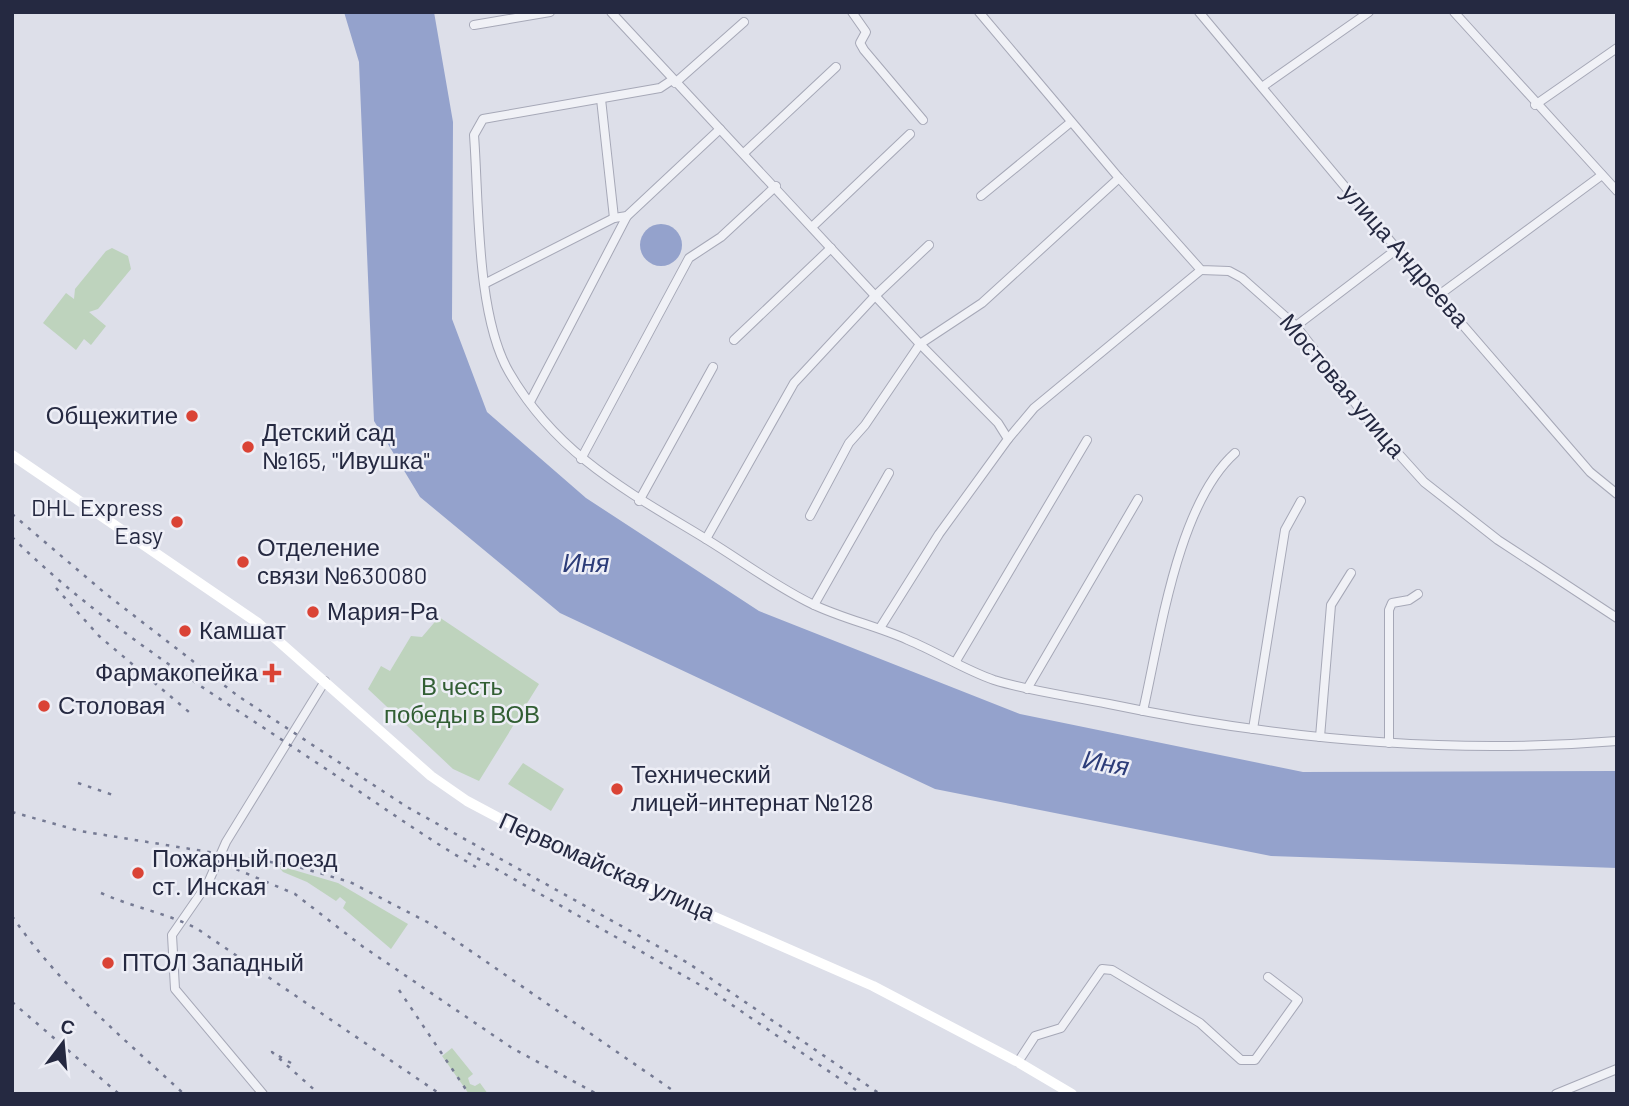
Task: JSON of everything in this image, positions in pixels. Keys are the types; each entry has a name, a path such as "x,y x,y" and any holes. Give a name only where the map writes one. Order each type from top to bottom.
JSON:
{"main road":[{"name":"Первомайская улица","path":"12,455 210,588 273,635 431,776 492,814 550,845 864,981 1018,1062 1072,1094"}],"street":[{"path":"474,25 550,12"},
{"path":"611,12 674,82 776,186 920,344 998,423 1008,439"},
{"path":"852,12 866,32 860,43 864,50 923,120"},
{"path":"880,628 939,534 1034,408 1201,270 1119,178 979,12"},
{"name":"улица Андреева","path":"1199,12 1397,250 1439,295 1590,472 1617,494"},
{"path":"1262,87 1369,12"},
{"path":"1454,12 1535,105 1617,191"},
{"path":"744,22 674,82 660,88 483,119 478,124 474,135 486,283 495,340 508,371 544,424 580,459 639,501 814,605 880,628 989,678 1027,690 1253,729 1389,743 1449,748 1617,741"},
{"path":"1535,105 1617,48"},
{"path":"744,153 836,67"},
{"path":"601,99 614,218"},
{"path":"981,196 1071,122"},
{"path":"530,402 627,216 720,129"},
{"path":"812,227 910,134"},
{"path":"1439,295 1602,175"},
{"path":"810,516 849,443 865,425 920,344 982,303 1119,178"},
{"path":"580,459 689,258 721,237 776,186"},
{"path":"486,283 614,218 627,216"},
{"path":"706,539 794,383 876,296 929,245"},
{"path":"734,340 831,248"},
{"path":"1296,326 1397,250"},
{"name":"Мостовая улица","path":"1201,270 1229,271 1242,278 1296,326 1378,432 1424,482 1497,540 1617,618"},
{"path":"639,501 713,367"},
{"path":"956,661 1087,440"},
{"path":"1143,711 1178,559 1207,485 1235,453"},
{"path":"814,605 889,473"},
{"path":"1027,690 1138,499"},
{"path":"1253,729 1285,530 1301,501"},
{"path":"1320,737 1331,605 1351,573"},
{"path":"1389,743 1390,610 1392,603 1409,600 1418,594"},
{"path":"263,1094 175,989 171,942 175,929 208,883 226,842 325,681"},
{"path":"1018,1062 1035,1036 1061,1028 1102,969 1112,970 1200,1023 1241,1060 1255,1060 1298,1000 1268,977"},
{"path":"1556,1094 1617,1069"}],"green space":[{"path":"112,248 128,256 131,269 98,309 89,312 106,326 91,345 84,339 76,350 43,323 66,293 74,299 75,289 106,251"},
{"name":"В честь победы в ВОВ","path":"439,617 539,684 479,781 453,769 368,689 381,666 390,671 411,636 422,637"},
{"path":"523,763 564,789 551,811 508,784"},
{"path":"277,865 338,883 408,924 391,949 343,908 346,902 340,897 336,901 307,882 283,872"},
{"path":"452,1048 473,1074 468,1078 470,1084 475,1086 480,1083 488,1094 469,1094 442,1056"}],"water":[{"name":"Иня","path":"344,12 434,12 453,122 452,319 487,412 586,498 759,611 1020,714 1303,772 1617,771 1617,868 1271,856 935,789 560,613 420,497 374,421 359,62"},
{"path":"661,224 676,230 682,245 676,260 661,266 646,260 640,245 646,230"}],"railway":[{"path":"12,514 106,594 238,696 407,807 688,963 880,1094"},
{"path":"12,537 46,569 118,628 194,682 476,867"},
{"path":"56,588 99,636 189,712"},
{"path":"78,783 116,796"},
{"path":"12,812 80,831 295,866 350,882 433,925 678,1094"},
{"path":"468,853 716,994 862,1094"},
{"path":"217,861 295,894 362,946 512,1048 597,1094"},
{"path":"101,893 196,928 440,1094"},
{"path":"12,916 71,988 184,1094"},
{"path":"399,990 469,1094"},
{"path":"12,1002 119,1094"},
{"path":"291,1063 272,1052 319,1094"}],"place":[{"name":"Общежитие","path":"192,416"},
{"name":"Детский сад №165, \"Ивушка\"","path":"248,447"},
{"name":"DHL Express Easy","path":"177,522"},
{"name":"Отделение связи №630080","path":"243,562"},
{"name":"Мария-Ра","path":"313,612"},
{"name":"Камшат","path":"185,631"},
{"name":"Фармакопейка","path":"272,673"},
{"name":"Столовая","path":"44,706"},
{"name":"Технический лицей-интернат №128","path":"617,789"},
{"name":"Пожарный поезд ст. Инская","path":"138,873"},
{"name":"ПТОЛ Западный","path":"108,963"}]}
